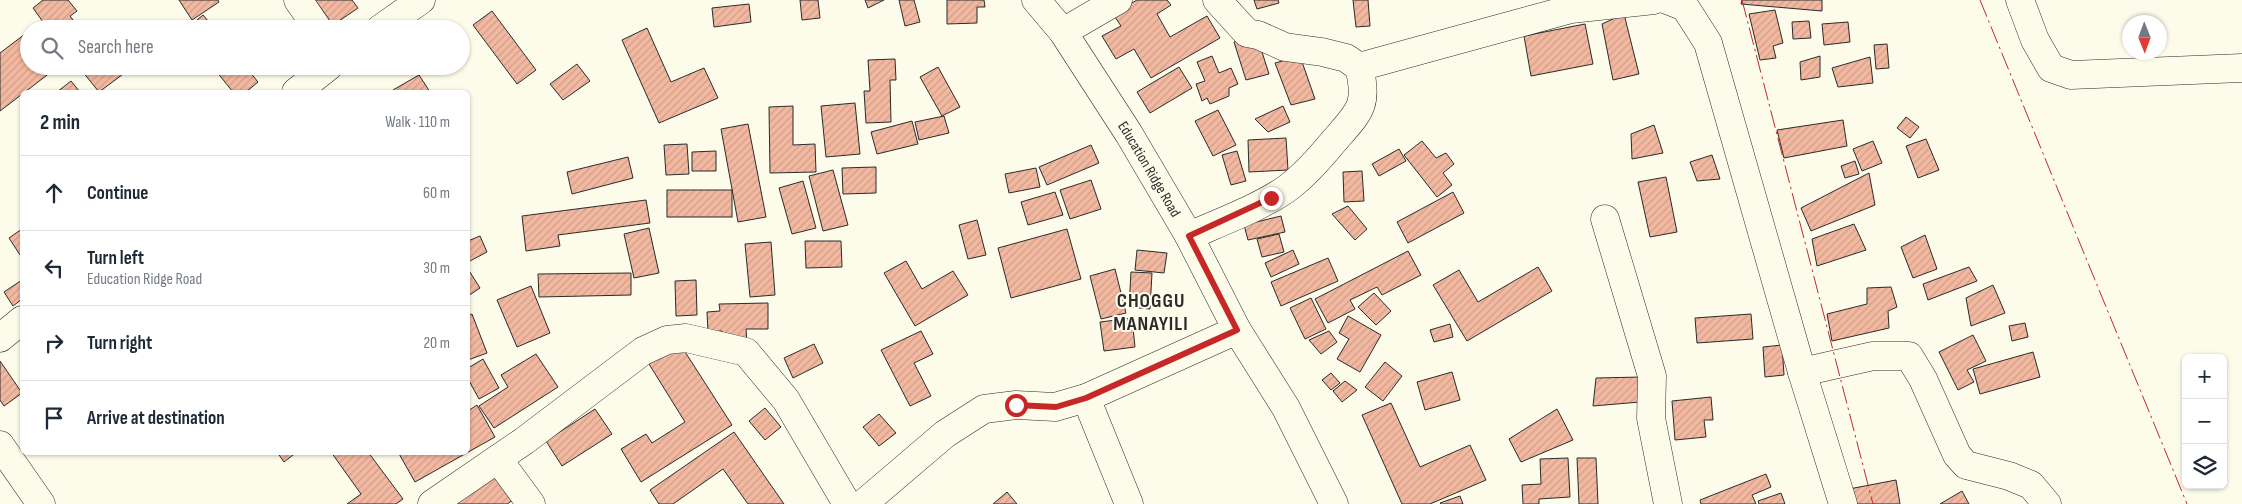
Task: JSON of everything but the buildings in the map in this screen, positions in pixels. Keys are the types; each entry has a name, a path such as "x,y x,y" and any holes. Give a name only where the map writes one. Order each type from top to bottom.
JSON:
{"street":[{"path":"298,0 312,20"},
{"path":"393,20 422,0"},
{"name":"Education Ridge Road","path":"1036,0 1064,32 1129,134 1189,236 1237,330 1286,408 1334,504"},
{"path":"1064,32 1118,0"},
{"path":"1189,236 1287,189 1310,169 1362,106 1365,88 1359,67 1346,58 1322,52 1285,47 1247,32 1217,0"},
{"path":"1359,67 1571,9 1654,0"},
{"path":"1667,0 1685,7 1708,43 1802,372 1844,504"},
{"path":"2020,0 2035,40 2051,68 2071,75 2242,68"},
{"path":"299,90 318,75"},
{"path":"1605,220 1652,376 1651,418 1668,504"},
{"path":"0,338 20,322"},
{"path":"863,504 945,434 984,409 1016,405 1056,407 1086,398 1237,330"},
{"path":"432,504 498,459 644,351 666,340 686,338 746,352 786,400 848,504"},
{"path":"1802,372 1873,356 1909,356 1923,380 1957,455 1966,465 2009,476 2031,486 2047,504"},
{"path":"1086,398 1129,504"},
{"path":"1,449 41,504"},
{"path":"498,459 531,504"}],"power":[{"path":"1742,0 1873,504"},
{"path":"1980,0 2187,504"}],"district":[{"name":"CHOGGU MANAYILI","path":"1151,312"}],"route":[{"path":"1016,405 1056,407 1086,398 1237,330 1189,236 1271,198"}]}
